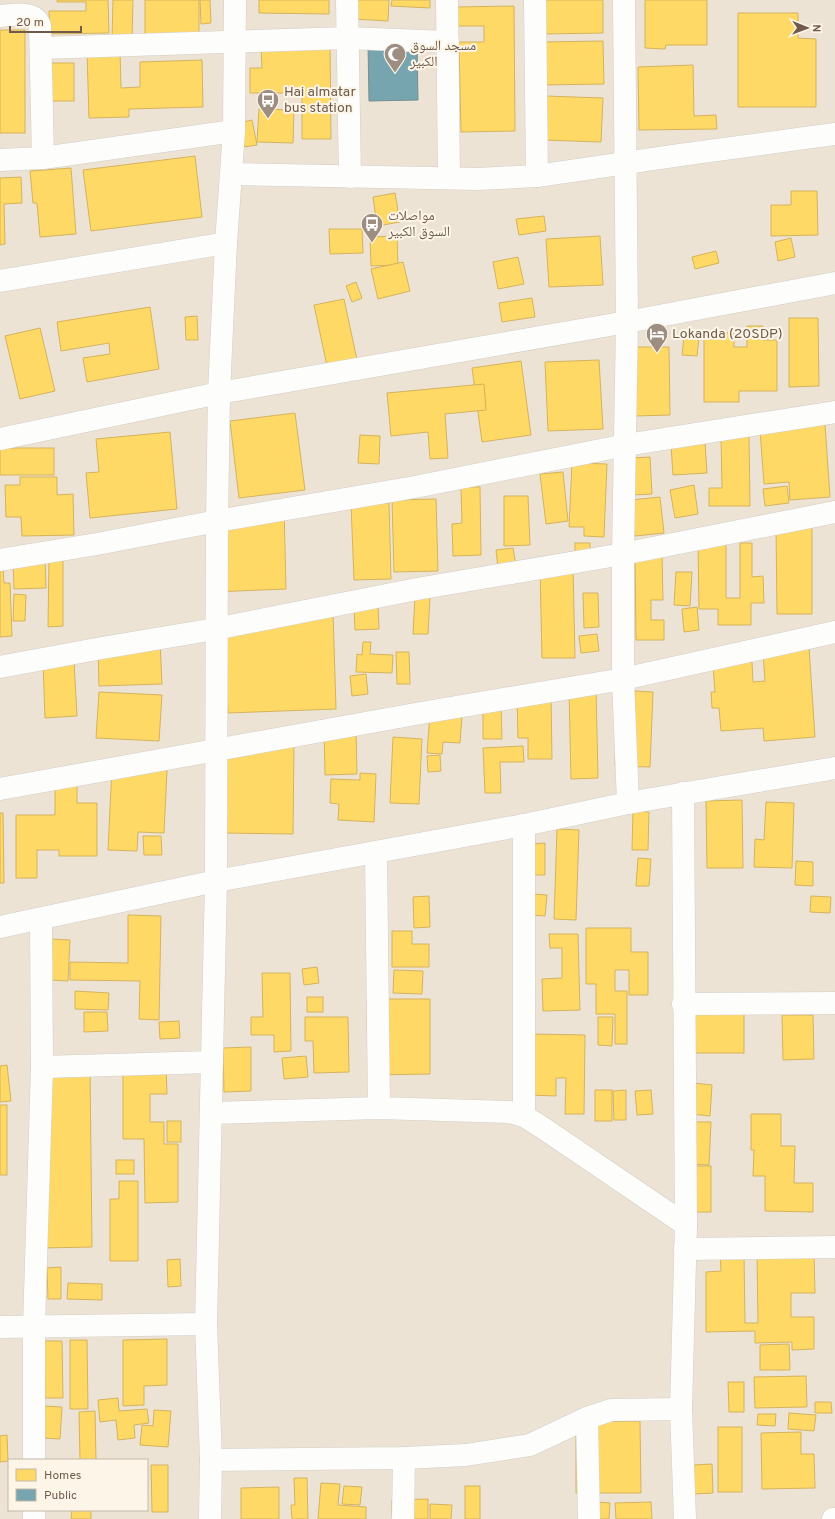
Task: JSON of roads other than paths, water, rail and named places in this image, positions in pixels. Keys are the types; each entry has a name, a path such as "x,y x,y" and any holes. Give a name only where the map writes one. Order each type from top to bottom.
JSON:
{"street":[{"path":"210,1519 211,1460 206,1324 218,750 215,629 219,393 226,243 233,174 235,0"},
{"path":"347,0 350,176"},
{"path":"447,0 449,178"},
{"path":"535,0 537,176"},
{"path":"624,0 627,322 623,554 623,679 628,803"},
{"path":"0,16 34,16 38,20 40,26 42,158"},
{"path":"41,48 234,40 347,38 448,42"},
{"path":"0,160 42,158 234,131"},
{"path":"233,174 449,178 537,176 835,134"},
{"path":"0,281 226,243"},
{"path":"0,439 219,393 627,322 835,283"},
{"path":"0,560 415,487 626,445 835,412"},
{"path":"0,667 215,629 417,589 623,554 835,512"},
{"path":"0,789 623,679 835,632"},
{"path":"0,927 41,920 216,881 524,825 628,803 835,768"},
{"path":"683,793 683,1004 686,1225 681,1409 685,1519"},
{"path":"524,825 524,1116"},
{"path":"376,853 379,1108"},
{"path":"34,1459 34,1326 42,1067 41,920"},
{"path":"683,1004 835,1003"},
{"path":"42,1067 212,1062"},
{"path":"211,1113 379,1108 509,1112 524,1116 686,1225"},
{"path":"685,1250 835,1247"},
{"path":"0,1326 206,1324"},
{"path":"211,1460 404,1458 466,1455 530,1445 587,1418 611,1410 681,1409"},
{"path":"587,1418 589,1519"},
{"path":"403,1519 404,1458"}],"place":[{"name":"مسجد السوق الكبير","path":"395,74"},
{"name":"Hai almatar bus station","path":"268,120"},
{"name":"مواصلات السوق الكبير","path":"372,244"},
{"name":"Lokanda (20SDP)","path":"657,354"}]}
